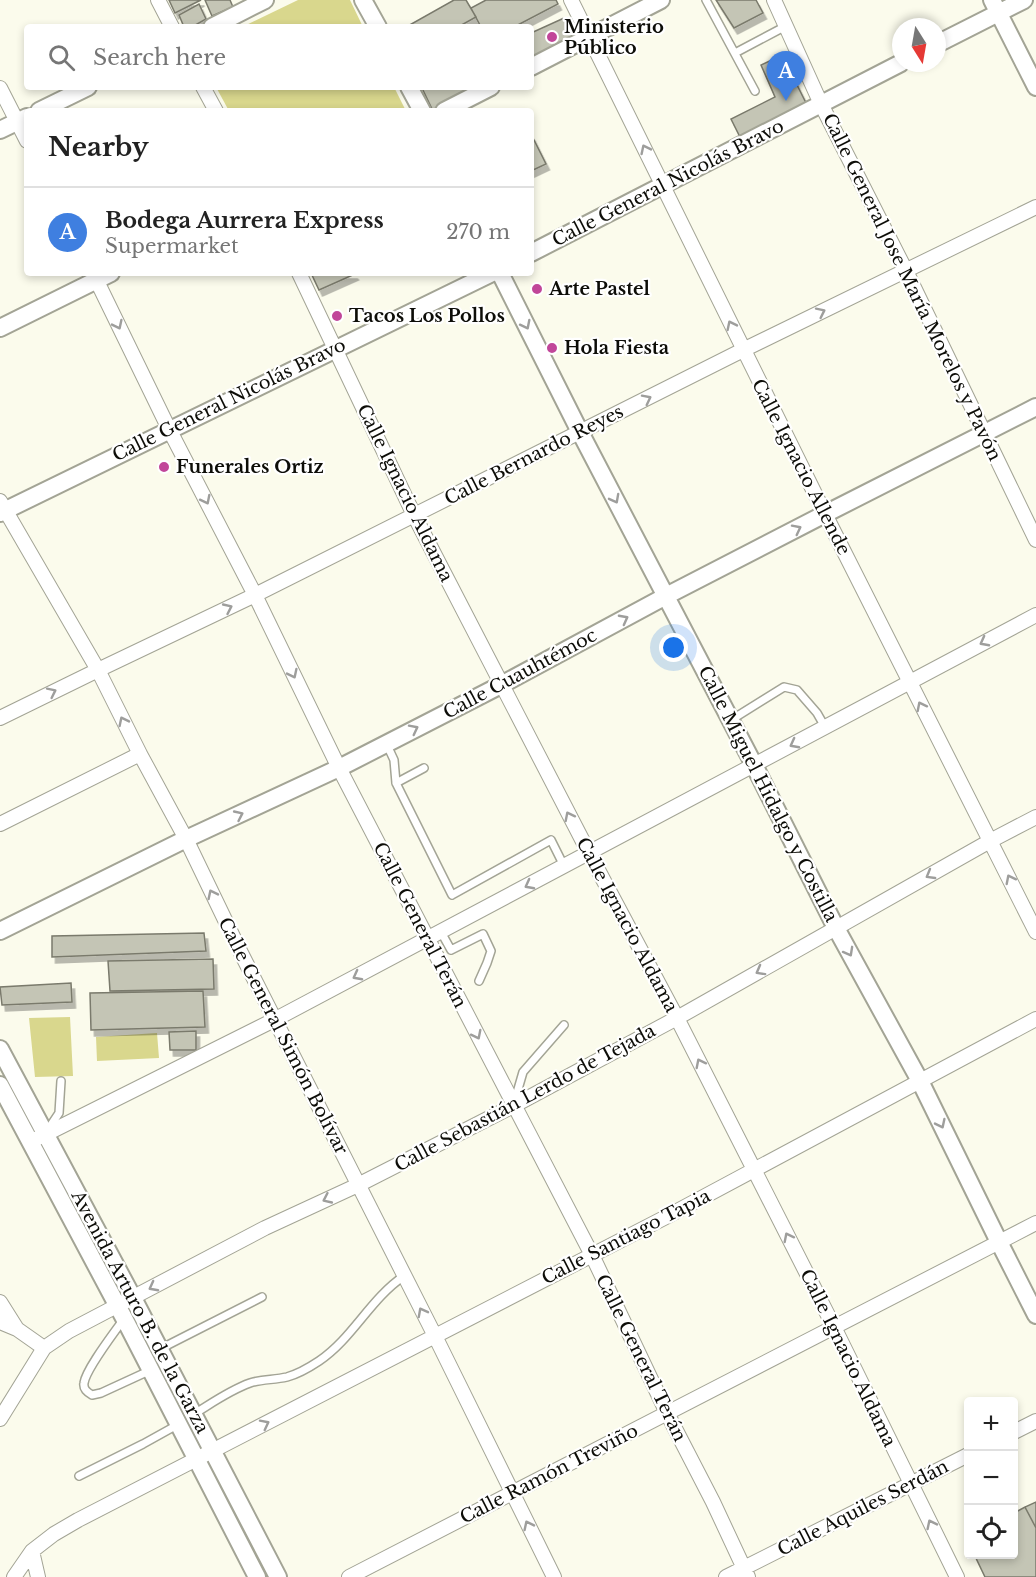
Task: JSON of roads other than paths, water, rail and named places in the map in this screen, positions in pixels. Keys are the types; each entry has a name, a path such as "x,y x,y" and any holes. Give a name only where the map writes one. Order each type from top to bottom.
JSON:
{"street":[{"path":"158,0 170,24"},
{"path":"218,24 265,0"},
{"path":"363,0 376,24"},
{"name":"Calle Ignacio Allende","path":"571,0 743,350 1036,932"},
{"path":"534,65 661,0"},
{"name":"Calle General Jose María Morelos y Pavón","path":"774,0 821,104 906,271 1036,540"},
{"path":"946,38 995,7 1024,0"},
{"path":"995,7 1036,87"},
{"name":"Calle General Nicolás Bravo","path":"534,251 892,68"},
{"path":"0,88 22,120 0,130"},
{"path":"45,108 79,90"},
{"path":"205,90 214,108"},
{"path":"411,90 420,108"},
{"path":"450,108 485,90"},
{"name":"Calle Bernardo Reyes","path":"0,718 255,595 743,350 1036,207"},
{"path":"0,328 98,276"},
{"name":"Calle General Terán","path":"100,276 169,429 255,595 339,768 592,1255 746,1573"},
{"name":"Calle Ignacio Aldama","path":"300,276 414,515 677,1018 834,1327 957,1577"},
{"name":"Calle General Nicolás Bravo","path":"2,508 486,276"},
{"name":"Calle Miguel Hidalgo y Costilla","path":"502,276 836,928 920,1081 1036,1315"},
{"name":"Calle Cuauhtémoc","path":"0,931 186,839 339,768 501,685 666,596 1036,407"},
{"name":"Calle General Simón Bolívar","path":"2,508 98,670 186,839 274,1020 435,1336 554,1577"},
{"path":"31,1142 274,1020 1036,615"},
{"path":"0,824 140,754"},
{"name":"Calle Sebastián Lerdo de Tejada","path":"44,1348 69,1331 121,1312 133,1298 265,1228 358,1185 513,1106 677,1018 1036,817"},
{"name":"Calle Santiago Tapia","path":"14,1577 32,1551 54,1534 592,1255 1036,1019"},
{"name":"Avenida Arturo B. de la Garza","path":"0,1049 160,1349 278,1577"},
{"name":"Avenida Arturo B. de la Garza","path":"0,1085 121,1312 256,1577"},
{"name":"Calle Ramón Treviño","path":"350,1577 1036,1223"},
{"path":"0,1302 17,1329"},
{"path":"0,1322 17,1329 44,1348 0,1419"},
{"path":"1018,1430 1036,1421"},
{"name":"Calle Aquiles Serdán","path":"726,1577 746,1573 964,1458"},
{"path":"32,1551 38,1577"}],"lane":[{"path":"706,0 756,91"},
{"path":"735,53 786,26"},
{"path":"730,720 784,687 797,690 817,713 825,727"},
{"path":"386,744 394,760 396,783 452,895 551,840 564,866"},
{"path":"396,783 424,768"},
{"path":"441,932 451,950 483,934 491,951 479,981"},
{"path":"513,1106 523,1072 564,1025"},
{"path":"46,1133 59,1113 61,1081"},
{"path":"194,1414 246,1384 288,1377 317,1363 335,1349 376,1301 404,1276"},
{"path":"160,1349 262,1297"},
{"path":"121,1312 89,1371 84,1384 86,1390 92,1395 101,1394 151,1370"},
{"path":"80,1476 179,1424"}],"place":[{"name":"Ministerio Público","path":"552,37"},
{"name":"Bodega Aurrera Express","path":"786,101"},
{"name":"Arte Pastel","path":"537,289"},
{"name":"Tacos Los Pollos","path":"337,316"},
{"name":"Hola Fiesta","path":"552,348"},
{"name":"Funerales Ortiz","path":"164,467"}]}
